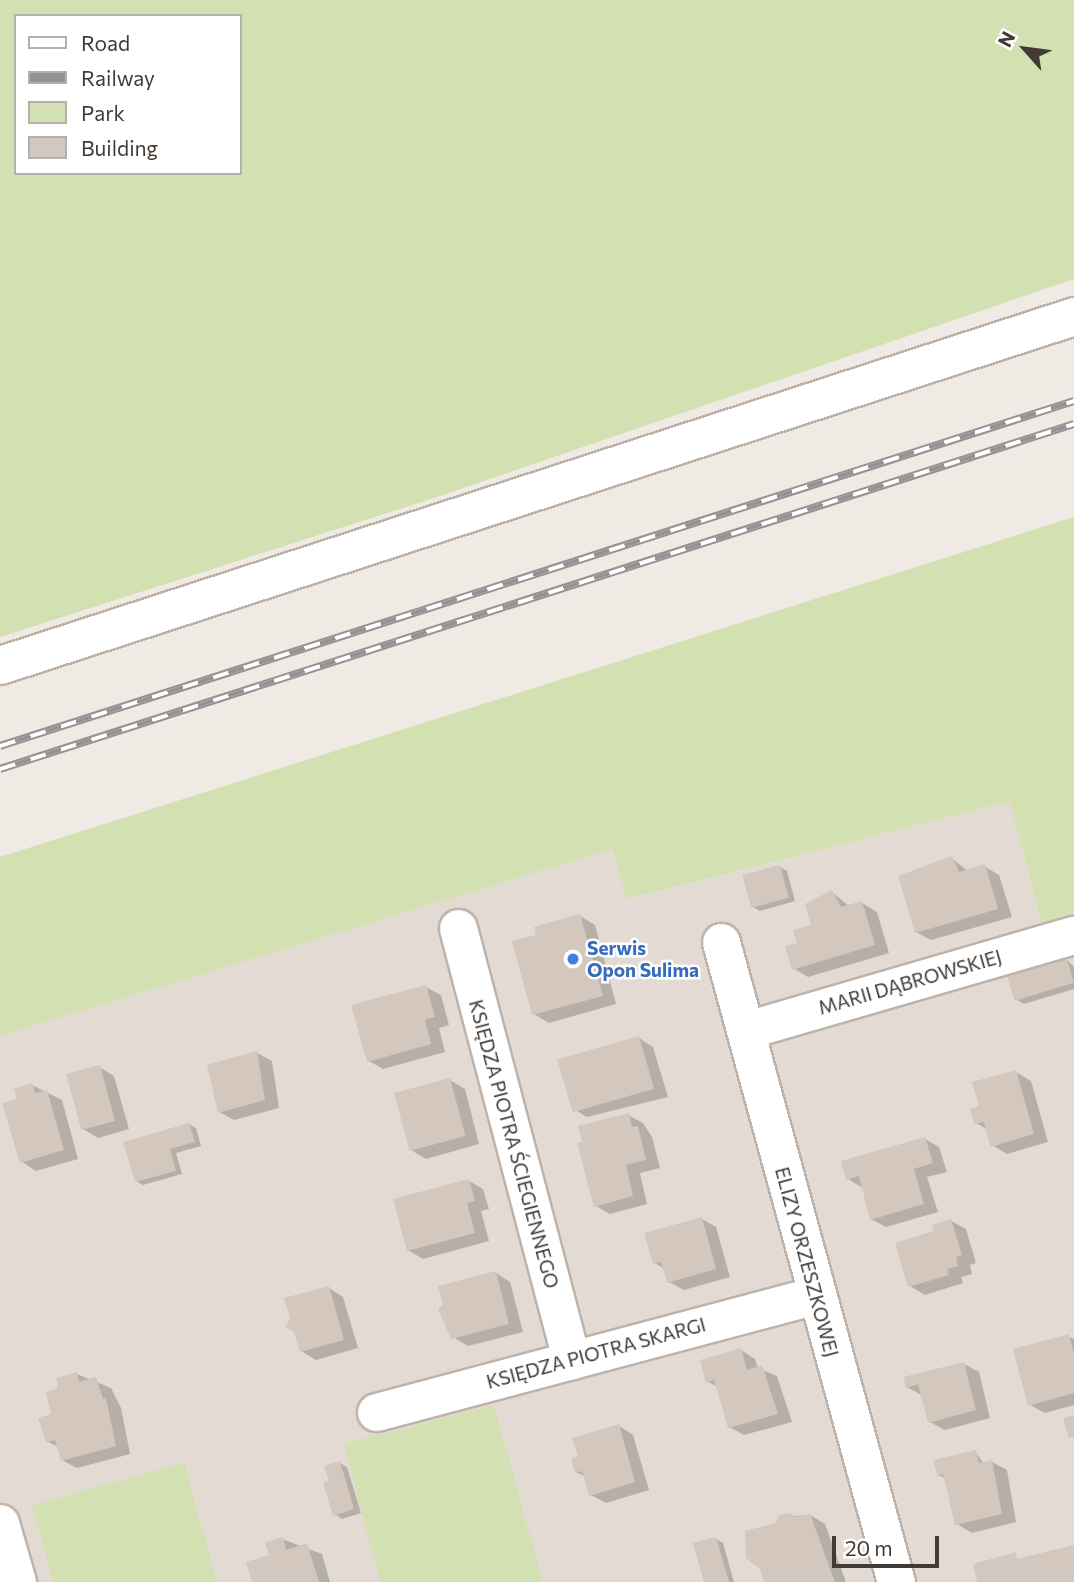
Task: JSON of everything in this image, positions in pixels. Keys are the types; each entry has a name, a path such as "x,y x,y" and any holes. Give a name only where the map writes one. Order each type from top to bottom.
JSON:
{"street":[{"path":"0,665 1074,316"},
{"name":"KSIĘDZA PIOTRA ŚCIEGIENNEGO","path":"458,928 571,1360"},
{"name":"MARII DĄBROWSKIEJ","path":"747,1030 1074,935"},
{"name":"ELIZY ORZESZKOWEJ","path":"721,942 895,1582"},
{"name":"KSIĘDZA PIOTRA SKARGI","path":"376,1412 815,1295"},
{"path":"0,1523 17,1582"}],"shaded area":[{"path":"1011,802 1042,923 1074,912 1074,1582 0,1582 0,1036 613,849 628,899"}],"green space":[{"path":"0,0 1074,0 1074,279 431,499 0,637"},
{"path":"1074,517 1074,912 1042,923 1010,802 627,899 613,849 0,1036 0,857"},
{"path":"494,1405 543,1582 380,1582 344,1444"},
{"path":"184,1463 217,1582 53,1582 32,1505"}],"building":[{"path":"952,856 959,872 985,864 998,909 915,933 898,876"},
{"path":"780,865 789,898 751,908 742,875"},
{"path":"832,890 841,907 862,901 875,945 792,970 785,946 797,943 793,930 811,925 805,904"},
{"path":"580,914 603,996 532,1015 512,941 536,935 534,927"},
{"path":"1066,957 1074,983 1015,1001 1007,975"},
{"path":"426,985 435,1017 425,1020 431,1044 367,1062 351,1005"},
{"path":"639,1036 654,1089 572,1112 557,1059"},
{"path":"257,1051 265,1100 218,1113 207,1065"},
{"path":"100,1065 115,1121 81,1130 66,1074"},
{"path":"1016,1070 1034,1134 990,1147 984,1122 974,1124 970,1109 979,1106 972,1082"},
{"path":"450,1078 466,1136 410,1151 394,1093"},
{"path":"32,1083 35,1093 47,1090 64,1150 20,1163 2,1103 17,1099 14,1089"},
{"path":"629,1113 632,1127 638,1126 646,1160 626,1165 633,1196 594,1207 577,1143 582,1142 578,1126"},
{"path":"189,1123 195,1142 170,1149 176,1171 135,1182 123,1142"},
{"path":"925,1137 933,1163 914,1169 924,1204 870,1220 859,1176 846,1180 841,1161"},
{"path":"469,1179 475,1201 467,1203 475,1233 407,1251 393,1199"},
{"path":"702,1217 716,1269 667,1283 661,1262 653,1264 644,1233"},
{"path":"951,1219 962,1255 956,1257 958,1266 947,1269 949,1275 908,1287 895,1243 934,1231 932,1225"},
{"path":"496,1271 509,1324 451,1339 438,1309 443,1305 438,1286"},
{"path":"329,1286 344,1340 300,1352 294,1332 285,1327 290,1318 284,1298"},
{"path":"1069,1334 1074,1353 1074,1393 1028,1406 1013,1349"},
{"path":"741,1348 747,1370 762,1365 778,1414 728,1428 714,1380 706,1383 700,1360"},
{"path":"964,1362 976,1410 928,1423 918,1384 906,1388 903,1377"},
{"path":"77,1372 79,1382 96,1377 103,1399 106,1398 116,1446 61,1461 55,1440 46,1442 38,1418 51,1414 46,1392 58,1388 56,1378"},
{"path":"1074,1415 1074,1437 1069,1438 1063,1418"},
{"path":"619,1424 635,1482 589,1496 582,1471 575,1473 571,1459 578,1456 572,1438"},
{"path":"976,1450 979,1463 992,1460 1002,1514 955,1525 943,1474 938,1476 933,1460"},
{"path":"340,1461 354,1509 333,1516 323,1483 329,1481 324,1466"},
{"path":"789,1513 797,1517 810,1514 835,1582 764,1582 760,1569 746,1558 745,1531 776,1523 779,1515"},
{"path":"283,1537 286,1550 307,1543 319,1582 252,1582 246,1562 269,1555 265,1542"},
{"path":"716,1537 729,1582 704,1582 693,1543"},
{"path":"1074,1545 1074,1582 977,1582 973,1564 1016,1552 1017,1559"}],"railway":[{"path":"0,746 1074,401"},
{"path":"0,769 1074,424"}],"place":[{"name":"Serwis Opon Sulima","path":"573,959"}]}
